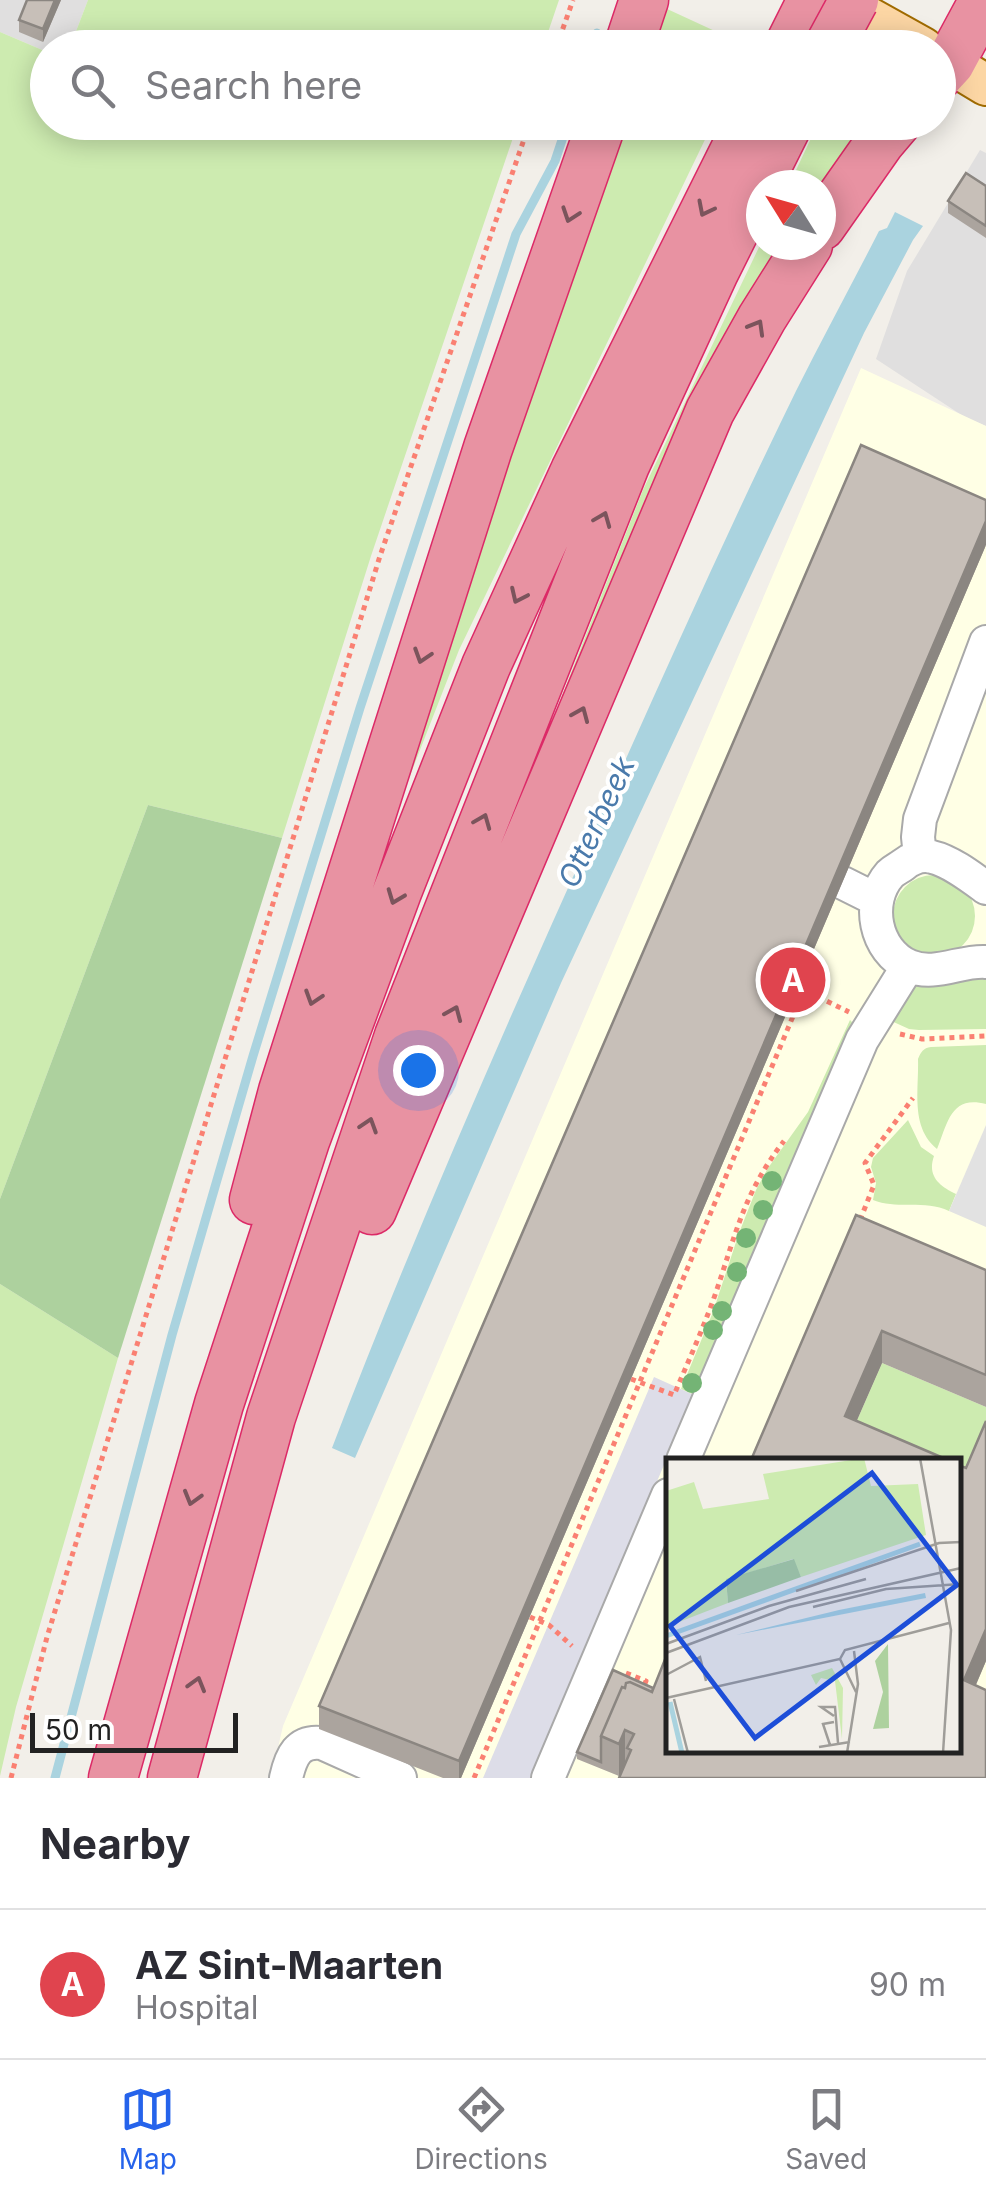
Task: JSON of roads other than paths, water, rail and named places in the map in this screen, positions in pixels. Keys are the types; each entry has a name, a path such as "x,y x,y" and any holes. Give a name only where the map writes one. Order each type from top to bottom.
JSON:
{"highway":[{"path":"634,30 644,0"},
{"path":"797,30 812,0"},
{"path":"838,30 854,0"},
{"path":"956,38 984,0"},
{"path":"219,1404 218,1334 283,1091 488,448 596,140"},
{"path":"113,1778 219,1404 304,1140 397,892 486,666 575,470 740,140"},
{"path":"172,1778 272,1417 398,1036 625,465 779,140"},
{"path":"836,205 882,140"},
{"path":"272,1417 302,1391 390,1164 710,410 799,260"}],"main road":[{"path":"838,0 889,30"}],"lane":[{"path":"920,856 920,818 986,642"},
{"path":"982,954 952,967 927,970 908,966 887,949 880,936 876,900 890,874 920,856 934,857 986,888"},
{"path":"843,884 876,900"},
{"path":"684,1458 846,1077 872,1023 908,966"},
{"path":"548,1778 666,1500"},
{"path":"286,1778 295,1752 311,1742 400,1778"}],"water":[{"path":"895,212 923,226 864,333 561,983 355,1458 332,1448 458,1137 693,610 806,371 879,231 887,228"}],"waterway":[{"path":"55,1778 172,1335 360,708 516,234 562,140"}],"place":[{"name":"AZ Sint-Maarten","path":"793,980"}],"water label":[{"name":"Otterbeek","path":"596,822"}]}
